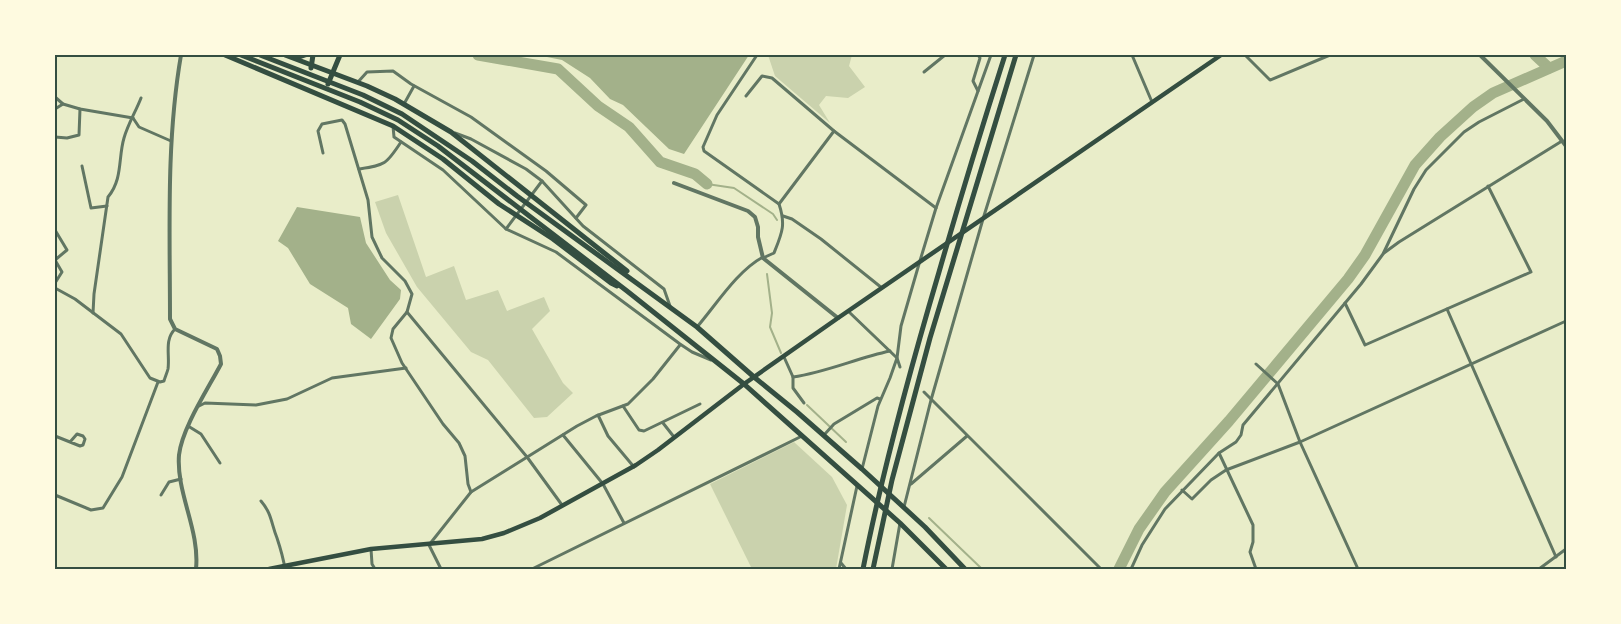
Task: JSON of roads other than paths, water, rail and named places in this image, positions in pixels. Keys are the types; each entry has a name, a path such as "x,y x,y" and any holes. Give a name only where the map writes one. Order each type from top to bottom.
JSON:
{"highway":[{"path":"225,55 393,126 452,167 499,204 553,239 611,283 627,291"},
{"path":"242,55 360,102 398,120 489,183 744,384 900,523 946,569"},
{"path":"260,55 363,96 402,114 472,161 697,327 862,469 925,527 965,569"},
{"path":"285,55 358,83 404,104 451,132 627,271 633,280"},
{"path":"293,58 301,58 305,55"},
{"path":"303,87 312,66 312,55"},
{"path":"324,96 340,55"},
{"path":"863,569 883,472 916,346 951,226 1005,55"},
{"path":"873,569 892,480 930,338 1016,55"}],"main road":[{"path":"269,569 371,550 482,539 504,533 540,518 634,466 658,450 744,384 838,318 1221,55"}],"street":[{"path":"181,55 174,90 171,141 170,319 175,329 217,349 221,364 188,426 180,455 181,479 195,544 196,569"},
{"path":"697,327 753,262 774,253 784,223 779,204 704,151 703,147 717,115 757,55"},
{"path":"924,72 945,55"},
{"path":"978,55 980,58 973,80 978,91"},
{"path":"862,469 880,399 890,378 896,358 901,326 936,208 991,55"},
{"path":"904,507 931,400 983,219 1034,55"},
{"path":"1132,55 1152,102"},
{"path":"1245,55 1270,80 1330,55"},
{"path":"1480,55 1547,121 1566,146"},
{"path":"358,83 368,72 392,71 414,86 471,117 546,171 586,205 576,218"},
{"path":"746,96 762,76 772,78 834,131 936,208"},
{"path":"404,104 414,86"},
{"path":"55,96 63,104 80,109 134,118"},
{"path":"93,313 108,197 114,191 120,171 124,138 142,98"},
{"path":"1132,569 1142,545 1157,519 1182,490 1219,454 1236,442 1241,435 1243,425 1345,303 1383,254 1414,189 1426,170 1464,132 1522,98"},
{"path":"55,109 63,104"},
{"path":"55,137 79,136 80,109"},
{"path":"134,118 139,127 171,141"},
{"path":"323,153 318,131 322,124 342,120 345,124 368,200 372,237 382,258 405,281 412,294 406,312 393,329 391,338 406,368 443,424 459,443 465,456 468,484 472,492"},
{"path":"393,126 394,137 443,170 506,229 556,252 680,344 692,352 714,361"},
{"path":"779,204 834,131"},
{"path":"451,132 472,139 526,169 542,181 576,218 664,289 670,307"},
{"path":"1383,254 1562,141"},
{"path":"358,169 380,166 393,155 401,142"},
{"path":"82,166 91,208 107,206"},
{"path":"506,229 542,181"},
{"path":"674,183 748,211 755,218 758,227 758,237 763,257 838,318"},
{"path":"1345,303 1365,345 1531,272 1488,186"},
{"path":"783,216 792,219 821,240 882,288"},
{"path":"55,230 68,250 55,260 62,272 55,283"},
{"path":"55,288 75,299 121,334 150,378 158,381 164,381 168,368 168,339 175,329"},
{"path":"1447,309 1556,557"},
{"path":"848,311 890,351 900,367"},
{"path":"406,312 527,457 562,506"},
{"path":"1182,490 1192,499 1211,480 1226,470 1300,442 1566,321"},
{"path":"441,569 429,545 472,492 563,435 598,416 628,404 644,388 680,344"},
{"path":"793,377 834,369 863,357 890,351"},
{"path":"784,357 793,377 793,388 804,403"},
{"path":"1256,364 1259,369 1277,383 1300,442 1358,569"},
{"path":"199,406 205,403 256,405 287,399 332,378 406,368"},
{"path":"55,494 91,510 103,508 122,477 158,381"},
{"path":"924,392 1101,569"},
{"path":"824,435 834,424 876,398 880,399"},
{"path":"623,406 639,430 644,431 700,404"},
{"path":"598,416 608,436 634,466"},
{"path":"663,423 674,437"},
{"path":"188,426 202,434 220,463"},
{"path":"55,436 70,442 80,446 85,439 77,434 70,442"},
{"path":"563,435 602,484 624,523"},
{"path":"532,569 802,436"},
{"path":"910,485 967,436"},
{"path":"1219,454 1253,525 1253,542 1250,552 1256,569"},
{"path":"161,495 169,482 181,479"},
{"path":"839,569 857,486"},
{"path":"261,501 271,516 283,550 285,567"},
{"path":"892,569 900,523"},
{"path":"1539,569 1566,549"},
{"path":"371,550 374,569"},
{"path":"841,562 846,569"}],"waterway":[{"path":"478,55 558,69 598,106 629,127 660,162 695,174 707,184"},
{"path":"1535,55 1549,68"},
{"path":"1119,569 1139,529 1165,492 1229,421 1348,279 1365,255 1415,165 1440,137 1473,107 1493,93 1566,61"},
{"path":"707,184 734,188 773,214 777,220"},
{"path":"767,274 772,313 770,327 781,353"},
{"path":"807,405 846,442"},
{"path":"929,518 982,569"}]}
